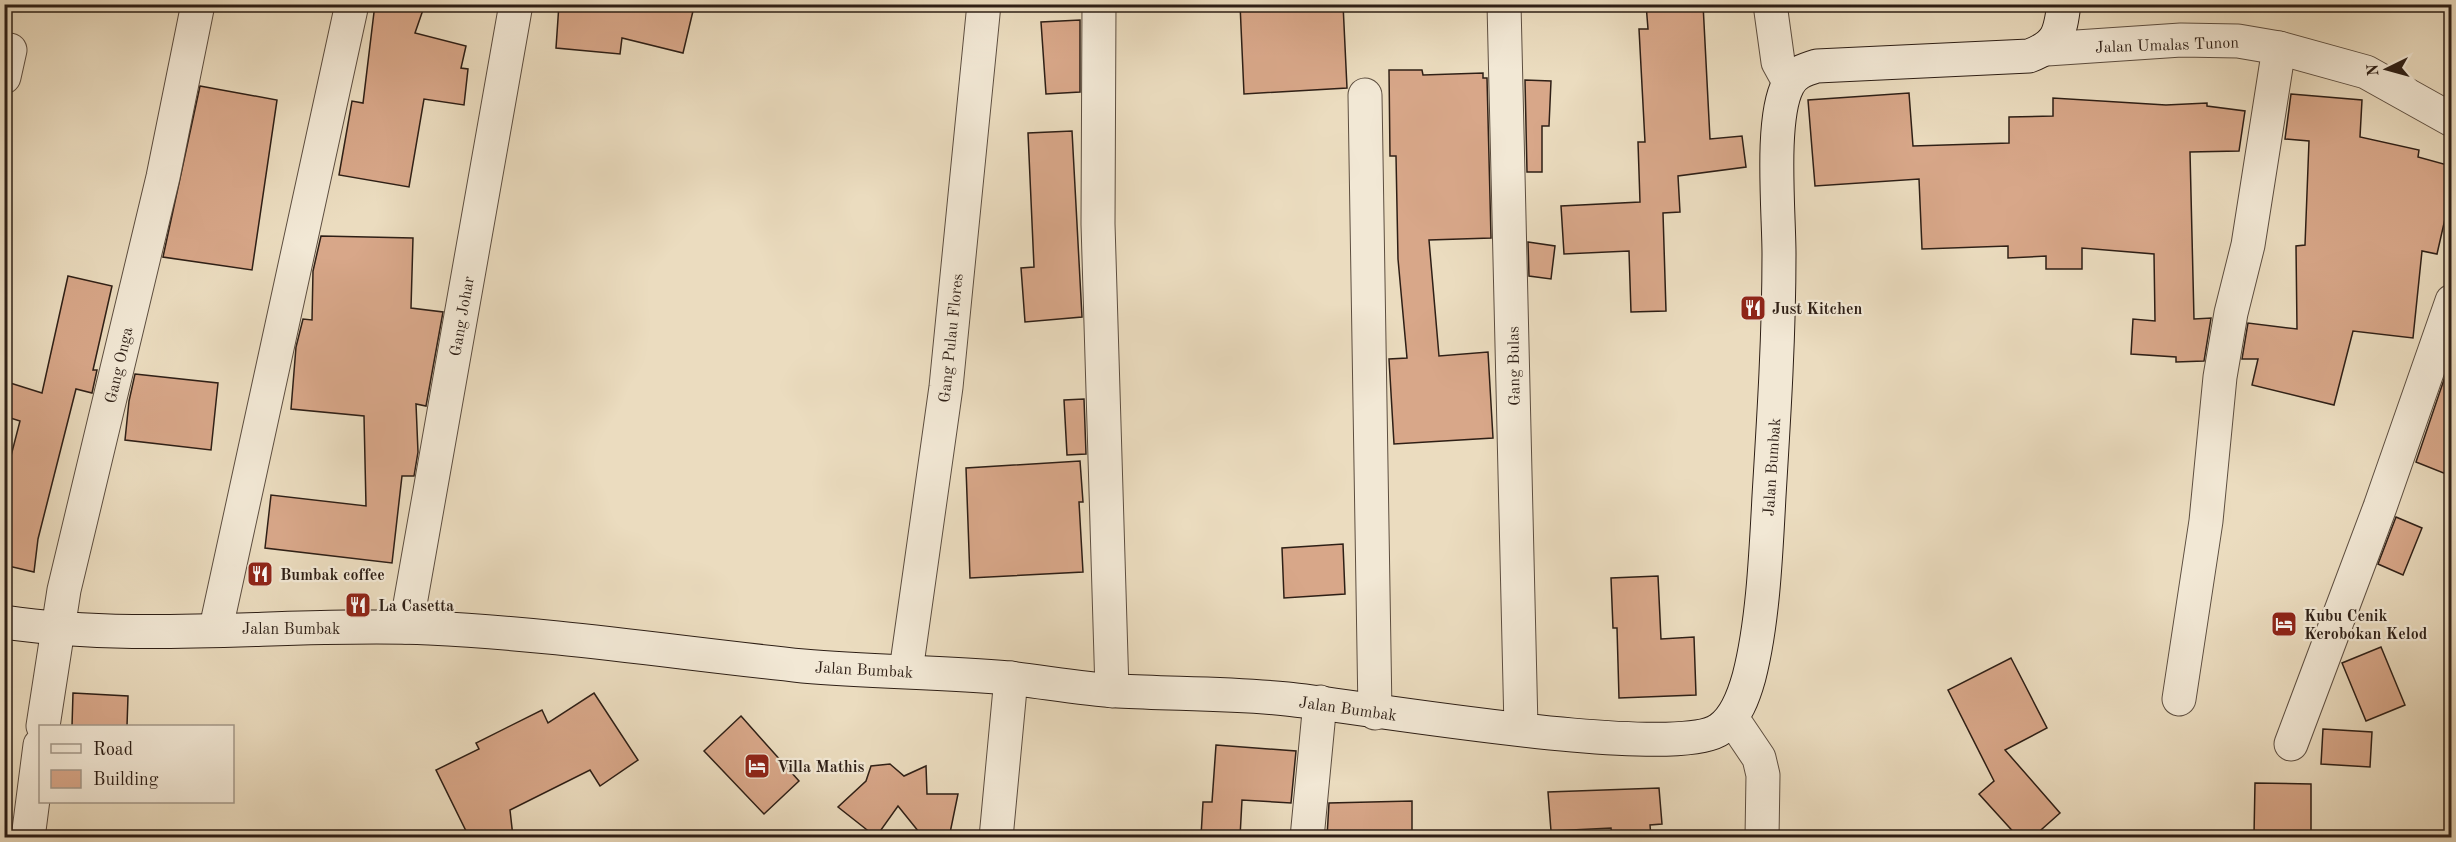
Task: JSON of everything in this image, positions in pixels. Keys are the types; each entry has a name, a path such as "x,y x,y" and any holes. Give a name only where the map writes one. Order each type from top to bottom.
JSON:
{"street":[{"name":"Gang Onga","path":"43,725 56,628 163,177 198,4"},
{"path":"216,628 352,4"},
{"name":"Gang Johar","path":"406,627 516,4"},
{"name":"Gang Pulau Flores","path":"906,671 946,387 984,4"},
{"path":"1099,4 1098,224 1112,691"},
{"name":"Gang Bulas","path":"1504,4 1521,728"},
{"path":"1770,4 1778,62 1789,82 1799,71 1817,66 2029,56 2047,49 2060,32 2064,4"},
{"name":"Jalan Umalas Tunon","path":"2047,49 2181,40 2238,40 2279,48 2366,72 2451,120"},
{"path":"2179,699 2206,521 2220,377 2231,313 2248,245 2279,48"},
{"name":"Jalan Bumbak","path":"4,622 56,628 406,627 512,632 809,666 1011,678 1112,691 1238,694 1320,702 1375,713 1521,728 1684,740 1717,732 1732,717 1750,674 1764,570 1779,341 1779,127 1789,82"},
{"path":"1365,95 1375,713"},
{"path":"2291,744 2380,507 2451,301"},
{"path":"996,837 1011,678"},
{"path":"1307,837 1320,702"},
{"path":"1732,717 1759,758 1763,775 1762,837"},
{"path":"28,837 39,753"}],"building":[{"path":"375,4 425,4 415,33 466,46 461,68 468,69 464,105 424,99 409,187 339,175 352,101 363,103"},
{"path":"559,4 667,4 693,11 683,53 622,38 620,54 556,48"},
{"path":"1240,4 1343,4 1347,88 1244,94"},
{"path":"1646,4 1703,4 1710,139 1742,136 1746,167 1678,176 1680,212 1663,213 1666,311 1631,312 1629,251 1564,254 1561,206 1640,202 1638,142 1645,142 1639,29 1648,29"},
{"path":"1080,20 1080,92 1046,94 1041,22"},
{"path":"1389,70 1422,70 1423,75 1483,73 1483,78 1487,78 1491,238 1429,240 1439,356 1488,352 1493,438 1394,444 1389,359 1407,358 1398,259 1396,156 1390,156"},
{"path":"1525,80 1551,81 1549,126 1542,126 1542,172 1527,172"},
{"path":"200,86 277,100 252,270 163,257"},
{"path":"1909,93 1913,146 2009,143 2009,117 2053,116 2053,98 2166,105 2207,103 2207,106 2245,111 2239,151 2190,152 2194,319 2211,318 2204,361 2176,362 2176,357 2131,354 2133,319 2155,321 2154,254 2082,248 2082,269 2046,269 2046,256 2008,258 2008,246 1922,249 1919,179 1815,186 1808,100"},
{"path":"2291,94 2362,100 2360,137 2419,150 2418,157 2451,166 2451,212 2447,210 2437,254 2422,251 2413,338 2353,331 2334,405 2252,385 2258,359 2242,359 2248,323 2297,329 2296,246 2305,245 2309,141 2285,139"},
{"path":"1072,131 1082,317 1025,322 1021,268 1034,267 1028,133"},
{"path":"321,236 413,238 411,308 443,312 426,406 416,404 418,452 414,476 402,476 392,563 265,548 271,495 366,506 364,416 291,409 296,347 303,319 312,320 313,271"},
{"path":"1528,242 1555,246 1551,279 1529,276"},
{"path":"68,276 112,286 93,370 97,370 92,393 76,389 38,539 34,572 4,565 4,483 20,421 4,416 4,381 42,393"},
{"path":"2451,359 2451,476 2416,462"},
{"path":"135,374 218,383 211,450 125,440 129,401"},
{"path":"1084,399 1086,454 1067,455 1064,400"},
{"path":"1080,461 1083,502 1079,502 1083,572 970,578 966,468"},
{"path":"2396,517 2422,528 2403,575 2378,564"},
{"path":"1343,544 1345,594 1284,598 1282,548"},
{"path":"1658,576 1661,639 1694,637 1696,695 1619,698 1617,628 1613,628 1611,578"},
{"path":"2381,647 2405,705 2366,721 2342,663"},
{"path":"2011,658 2047,728 2005,750 2060,813 2033,837 2018,837 1979,794 1994,781 1948,690"},
{"path":"73,693 128,696 127,725 72,725"},
{"path":"594,693 638,760 600,786 590,770 510,810 513,837 469,837 436,770 479,749 476,743 542,710 548,723"},
{"path":"741,716 799,781 764,814 704,751"},
{"path":"2323,729 2372,732 2370,767 2321,764"},
{"path":"1216,745 1296,751 1291,803 1242,800 1240,837 1201,836 1203,802 1212,802"},
{"path":"890,764 904,776 926,766 927,794 958,794 950,833 929,833 929,837 923,837 898,806 876,837 838,807 866,781 871,766"},
{"path":"2255,783 2311,784 2311,836 2254,835"},
{"path":"1659,788 1662,824 1650,825 1651,837 1612,837 1611,828 1551,831 1548,792"},
{"path":"1412,801 1412,837 1327,837 1329,803"}],"place":[{"name":"Just Kitchen","path":"1753,308"},
{"name":"Bumbak coffee","path":"260,574"},
{"name":"La Casetta","path":"358,605"},
{"name":"Kubu Cenik Kerobokan Kelod","path":"2284,624"},
{"name":"Villa Mathis","path":"757,766"}]}
